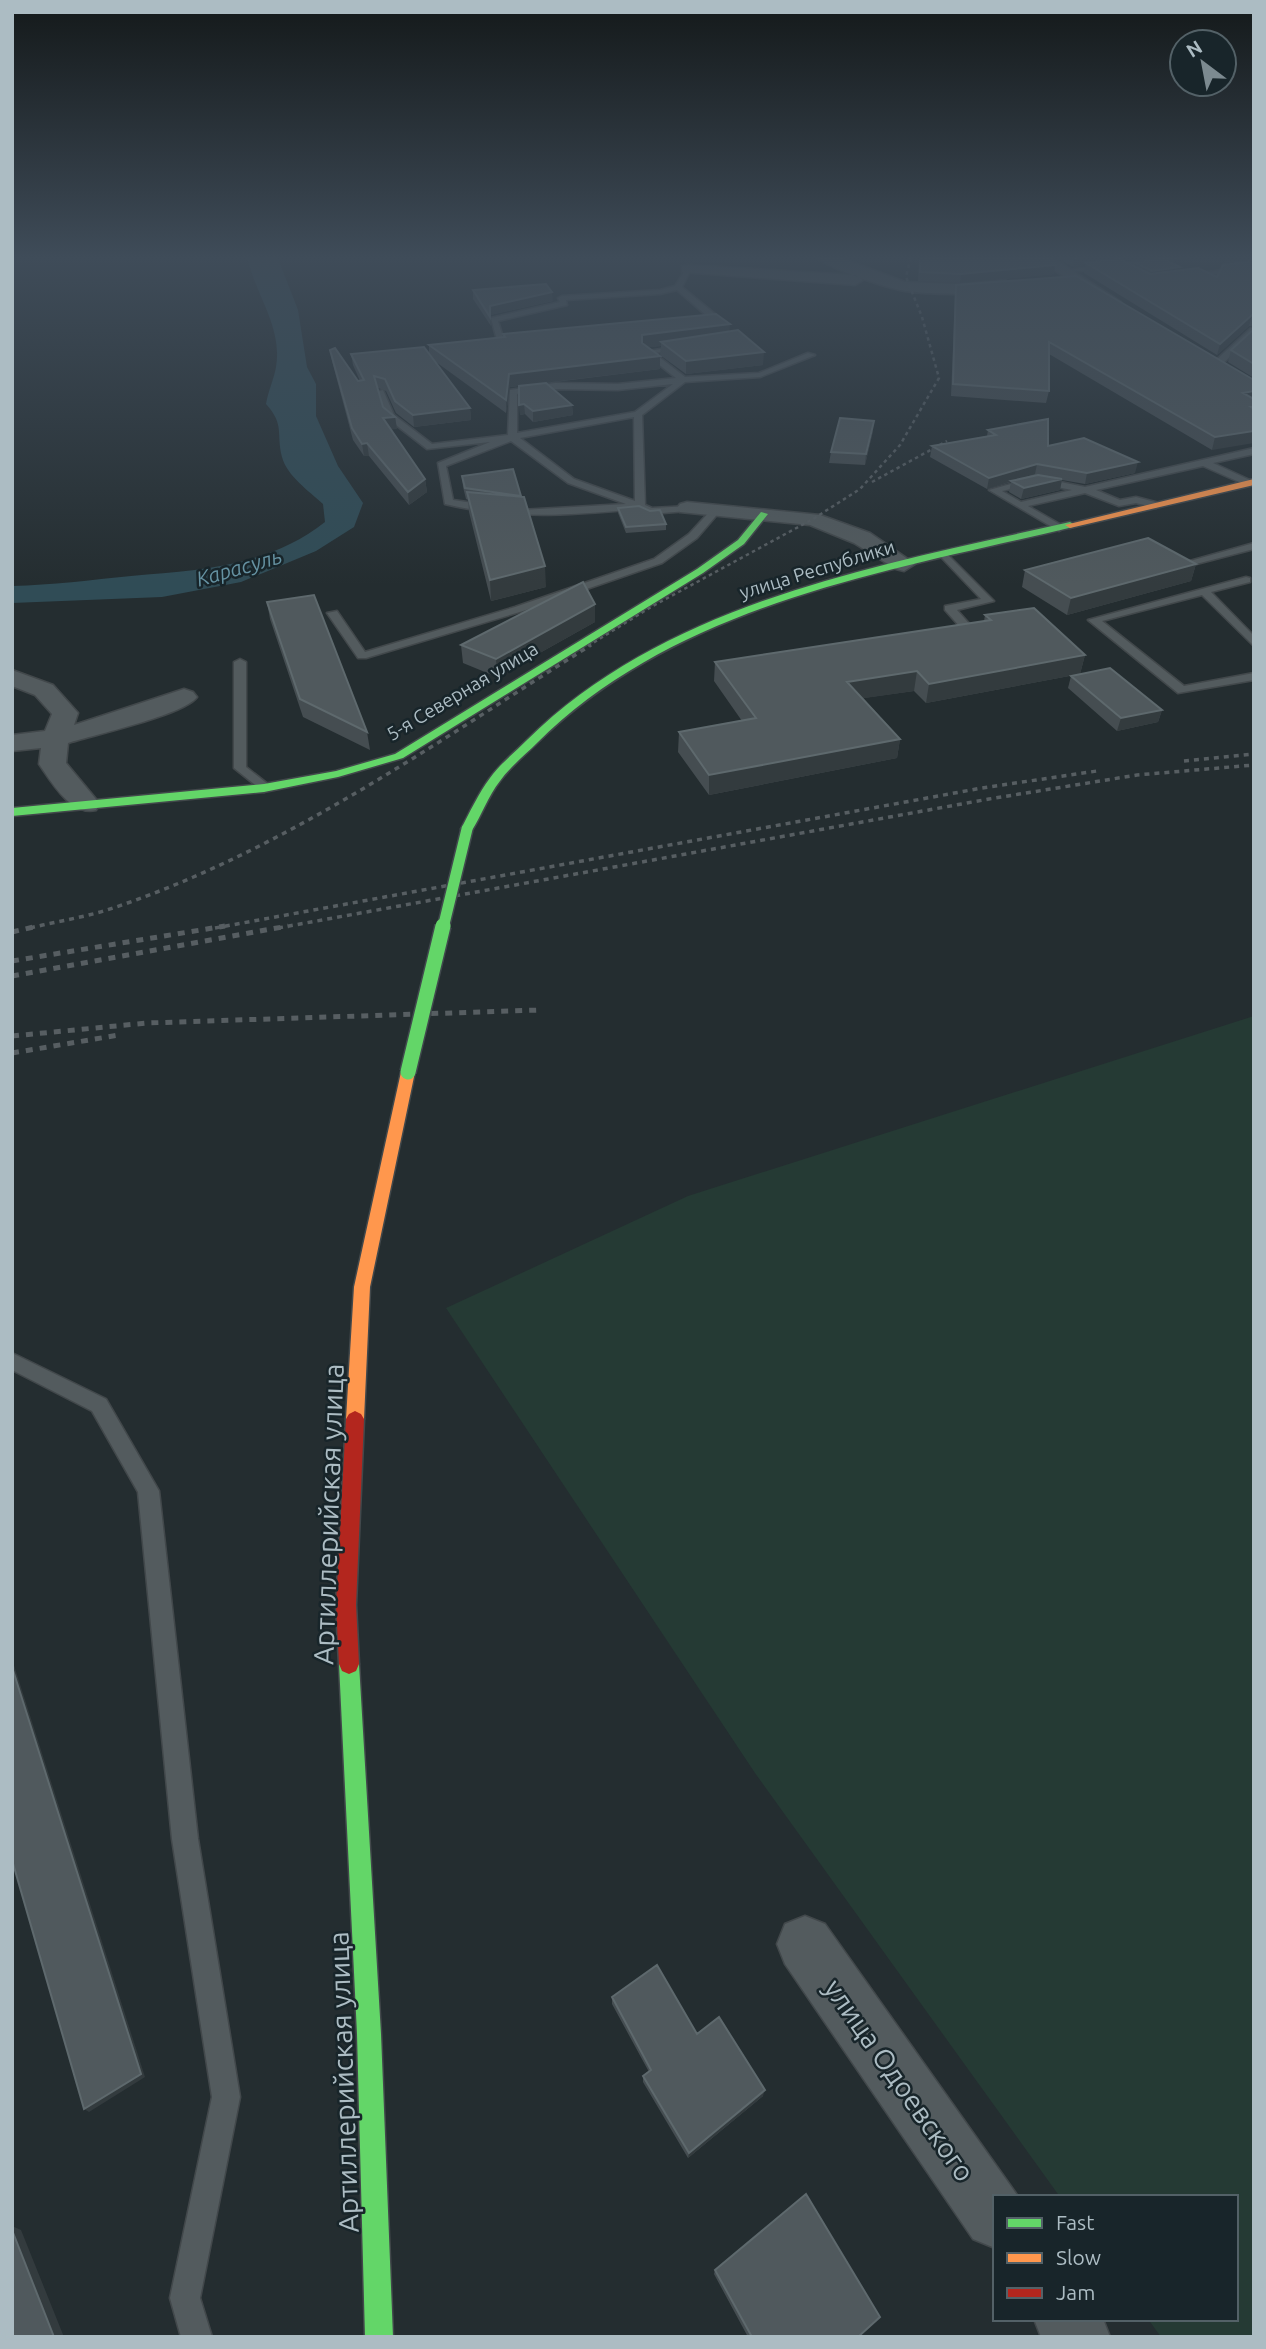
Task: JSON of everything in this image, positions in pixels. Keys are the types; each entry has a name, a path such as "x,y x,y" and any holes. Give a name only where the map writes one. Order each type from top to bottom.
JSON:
{"main road":[{"name":"улица Республики","path":"467,829 497,777 537,733 586,695 641,661 740,613 800,592 904,564 1251,483"},
{"name":"5-я Северная улица","path":"12,812 264,788 338,774 399,757 700,571 741,542 764,514"},
{"name":"Артиллерийская улица","path":"379,2337 369,2034 346,1605 362,1287 408,1072 467,829"}],"street":[{"path":"1218,366 1235,376"},
{"path":"687,508 813,519 862,538 904,564"},
{"path":"13,677 44,690 65,713 52,764 86,804"},
{"path":"12,743 57,738 159,708 184,697"},
{"name":"улица Одоевского","path":"805,1944 993,2214"},
{"path":"1067,2321 1078,2337"}],"lane":[{"path":"665,366 683,380"},
{"path":"512,437 515,422 513,392 555,386 618,387 760,375 784,366"},
{"path":"380,392 390,416 430,447 512,437 638,414 683,380"},
{"path":"638,414 640,506"},
{"path":"512,437 441,465 448,502 484,512 537,516 640,506"},
{"path":"512,437 570,481 651,511 687,508"},
{"path":"1020,505 1254,452"},
{"path":"1205,463 1251,483"},
{"path":"1134,465 1152,475"},
{"path":"1059,528 994,490 1036,480 1086,489 1119,503 1136,500 1156,505"},
{"path":"334,613 362,656 519,609 658,561 693,536 716,510"},
{"path":"1177,566 1254,546"},
{"path":"942,635 969,630 949,608 989,601 945,555"},
{"path":"1246,580 1094,620 1182,690 1254,676"},
{"path":"1204,591 1254,643"},
{"path":"240,662 240,768 264,788"},
{"path":"12,1361 99,1405 148,1491 185,1839 226,2097 185,2298 197,2337"}],"green space":[{"path":"1254,1016 1254,2337 1161,2337 1149,2321 1238,2321 1238,2195 1059,2195 755,1773 446,1308 688,1196"}],"water":[{"name":"Карасуль","path":"307,366 316,384 316,416 338,466 363,503 354,527 316,551 241,582 162,597 12,603 12,586 232,564 280,549 325,522 323,504 299,483 282,457 278,424 266,404 276,367"}],"building":[{"path":"334,366 347,366 358,381 364,380 357,366 438,366 470,408 413,415 395,401 385,379 374,376 383,407 395,417 383,418 425,479 408,492 367,443 362,444 352,428"},
{"path":"458,366 579,366 509,374 506,400"},
{"path":"954,366 1049,366 1049,391 953,384"},
{"path":"1090,366 1229,366 1254,380 1254,391 1243,393 1254,399 1254,407 1251,407 1254,409 1254,431 1215,437"},
{"path":"546,383 572,405 533,411 524,404 519,405 519,386"},
{"path":"840,418 874,421 866,454 831,452"},
{"path":"1048,419 1048,446 1084,438 1138,462 1087,473 1037,464 989,478 932,446 996,435 988,430"},
{"path":"513,469 521,496 465,488 462,476"},
{"path":"1038,475 1062,479 1024,488 1011,481"},
{"path":"467,492 524,497 545,566 490,580"},
{"path":"639,506 650,511 660,510 666,524 626,527 618,508"},
{"path":"1148,538 1196,564 1071,598 1025,570"},
{"path":"583,582 595,604 496,659 461,645"},
{"path":"314,595 367,732 300,699 267,602"},
{"path":"1034,608 1085,655 929,684 917,671 847,682 900,739 709,775 679,732 756,718 715,662 991,620 985,615"},
{"path":"1110,668 1162,710 1121,718 1071,676"},
{"path":"12,1667 141,2074 84,2109 12,1860"},
{"path":"657,1965 697,2034 719,2017 765,2090 689,2153 643,2076 651,2070 612,1997"},
{"path":"806,2194 880,2317 858,2337 752,2337 715,2270"},
{"path":"12,2230 54,2337 12,2337"}],"railway":[{"path":"588,646 651,607 813,519 860,489 900,445 939,378 936,366"},
{"path":"872,482 947,441"},
{"path":"30,928 113,908 177,884 239,856 360,791 591,645"},
{"path":"1184,761 1254,754"},
{"path":"278,928 989,799 1137,775 1254,765"},
{"path":"215,928 982,788 1097,771"},
{"path":"12,932 38,926"},
{"path":"12,961 225,926"},
{"path":"12,976 288,926"},
{"path":"12,1036 147,1023 540,1010"},
{"path":"12,1053 119,1035"}],"traffic: fast":[{"path":"12,812 264,788 338,774 399,756 700,571 741,542 764,514"},
{"path":"467,829 494,780 556,718 620,672 689,635 762,605 839,581 1070,525"},
{"path":"408,1072 467,829"},
{"path":"349,1664 369,2034 379,2337"}],"traffic: slow":[{"path":"1070,525 1254,482"},
{"path":"355,1419 362,1287 408,1072"}],"traffic: jam":[{"path":"349,1664 346,1605 355,1419"}]}
